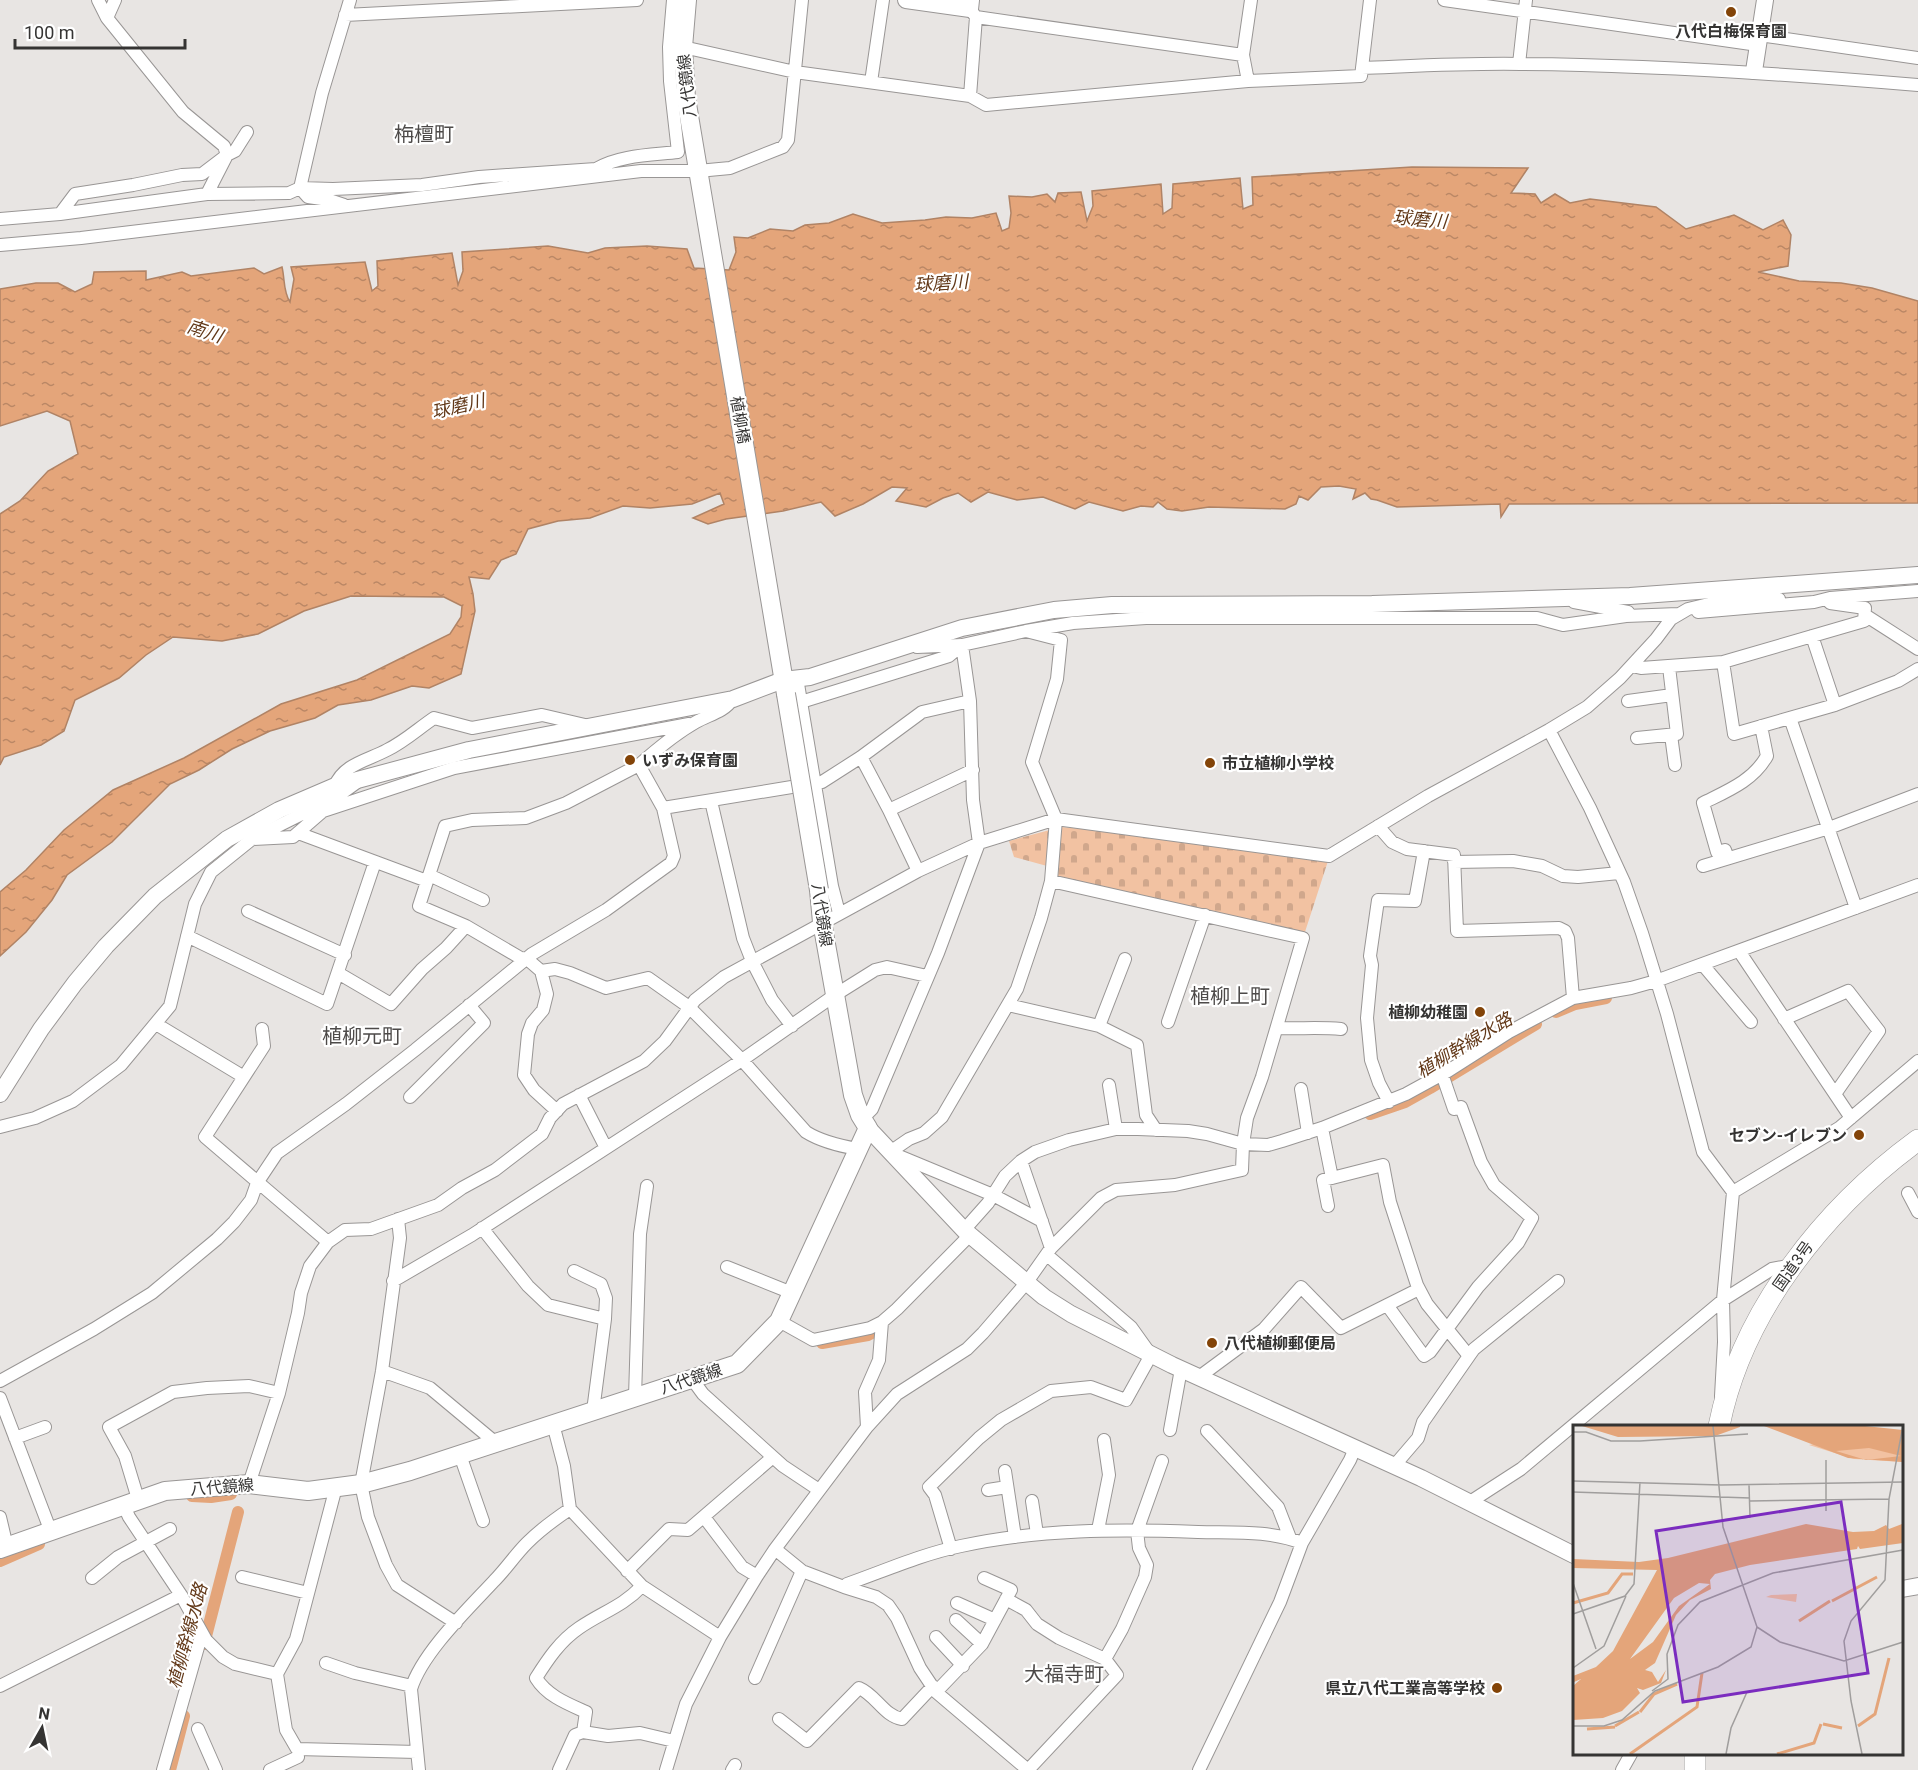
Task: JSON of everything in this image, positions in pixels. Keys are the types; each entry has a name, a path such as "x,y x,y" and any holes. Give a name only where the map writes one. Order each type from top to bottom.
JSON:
{"highway":[{"name":"国道3号","path":"1720,1421 1730,1385 1768,1301 1808,1243 1895,1157 1918,1140"}],"main road":[{"name":"八代鏡線","path":"687,0 683,47 686,98 698,171"},
{"name":"植柳橋","path":"698,171 790,684"},
{"name":"八代鏡線","path":"4,1548 165,1491 249,1484 308,1491 361,1484 410,1471 736,1364 779,1321 858,1149 864,1122 853,1095 822,922 790,684"}],"street":[{"path":"98,0 107,18 183,112 224,146 227,155 209,190"},
{"path":"107,18 115,0"},
{"path":"300,188 322,93 350,0"},
{"path":"345,15 638,0"},
{"path":"0,219 60,214 209,190 289,193 300,188 333,189 422,185 479,177 596,169 606,163 678,153 670,81 669,46 673,0"},
{"path":"0,245 81,238 641,171 698,171 730,168 783,147 788,140 802,0"},
{"path":"871,82 883,0"},
{"path":"906,0 1243,55"},
{"path":"1248,81 1243,55 1251,0"},
{"path":"683,47 795,72 970,96 986,105 1248,81 1360,76 1370,0"},
{"path":"1444,0 1525,6 1759,40 1918,58"},
{"path":"1754,71 1765,0"},
{"path":"1519,64 1525,6"},
{"path":"970,96 972,9"},
{"path":"1362,68 1519,64 1648,66 1754,71 1918,85"},
{"path":"60,214 75,194 182,175 202,174 235,151 248,132"},
{"path":"182,175 209,190"},
{"path":"300,188 308,197 344,205 390,186"},
{"path":"0,213 16,218"},
{"path":"790,684 962,628 1054,610 1112,605 1372,604 1741,592 1918,575"},
{"path":"904,647 962,645 1073,623 1146,618 1538,618 1563,625 1644,615 1679,614 1918,591"},
{"path":"249,1484 279,1393 301,1293 310,1266 328,1242 345,1230 370,1229 438,1205 462,1188 495,1170 542,1134 550,1118 564,1104 644,1061 665,1041 689,1007 724,977 822,922 918,871 979,843 1056,819 1329,856 1587,707 1632,666 1671,619 1688,609 1741,592 1865,608 1864,621 1723,662 1669,667 1632,666"},
{"path":"1565,598 1581,604 1644,615"},
{"path":"1865,615 1918,649"},
{"path":"890,1152 909,1139 924,1133 942,1117 1017,989 1051,881 1056,819 1032,762 1057,679 1061,640 1026,631"},
{"path":"1812,636 1835,705"},
{"path":"0,1127 35,1118 73,1101 121,1065 170,1006 195,904 211,872 252,839 359,779 469,750 733,699 790,684 949,656 962,645"},
{"path":"962,645 970,701 973,800 979,843 892,1063 864,1122 967,1233 1044,1297 1071,1314 1181,1369 1470,1502 1573,1554"},
{"path":"1723,662 1734,734 1835,705 1898,681 1918,669"},
{"path":"1637,738 1677,734 1669,667"},
{"path":"790,684 815,783 832,886 839,913"},
{"path":"1628,701 1672,695"},
{"path":"557,1111 534,1090 524,1075 528,1034 532,1023 546,1004 545,982 541,971 525,959 466,926 419,906 445,826 472,820 526,818 566,803 639,765 661,745 696,722 728,706 733,699"},
{"path":"663,808 822,782 861,757 922,712 970,701"},
{"path":"252,839 293,837 323,811 336,791 338,778 363,759 388,750 434,718 472,728 542,715 592,726"},
{"path":"1790,718 1856,908"},
{"path":"323,811 454,768 696,722"},
{"path":"1728,858 1725,850 1718,852 1702,803 1737,786 1761,766 1767,756 1761,726"},
{"path":"1549,730 1590,808 1619,873 1642,933 1667,1014 1703,1152 1732,1192 1722,1300 1724,1342 1720,1382 1720,1421"},
{"path":"1671,735 1676,765"},
{"path":"861,757 918,871"},
{"path":"0,1381 94,1329 152,1293 222,1234 251,1200 257,1183 277,1153 346,1104 525,959 606,910 671,863 675,856 663,808 639,765"},
{"path":"889,810 973,771"},
{"path":"0,1094 41,1029 75,983 106,946 156,896 227,839 279,810 336,791"},
{"path":"1703,866 1829,828 1918,794"},
{"path":"711,801 743,938 772,1000 792,1026"},
{"path":"1378,826 1392,842 1407,849 1454,855 1457,931 1559,928 1565,931 1568,938 1573,998"},
{"path":"298,833 375,862 428,878 483,900"},
{"path":"1389,1102 1371,1060 1367,1017 1372,936 1378,900 1415,901 1424,851"},
{"path":"1454,862 1513,861 1542,866 1563,876 1578,877 1619,873"},
{"path":"187,936 327,1004 375,862"},
{"path":"666,1770 686,1704 720,1636 775,1550 867,1427 897,1394 967,1349 1027,1282 1049,1251 1101,1198 1116,1190 1175,1185 1242,1170 1247,1118 1262,1077 1303,938 1051,881"},
{"path":"779,1321 813,1340 870,1328 882,1322 897,1309 967,1233 1005,1176 1035,1152 1069,1140 1116,1129 1207,1134 1243,1144 1268,1144 1308,1133 1418,1089 1509,1032 1573,998 1631,988 1656,981 1918,885"},
{"path":"248,911 345,955"},
{"path":"1168,1022 1205,915"},
{"path":"339,973 391,1004 422,969 466,926"},
{"path":"1739,951 1851,1118"},
{"path":"1099,1026 1125,959"},
{"path":"1703,965 1751,1022"},
{"path":"393,1281 482,1228 742,1060 835,995 881,968 887,967 927,976"},
{"path":"541,971 555,969 606,988 648,978 689,1007 742,1060 806,1132 817,1139 842,1147 858,1149"},
{"path":"1784,1019 1848,991 1879,1031 1835,1094"},
{"path":"410,1097 484,1023 469,1005"},
{"path":"1008,1005 1099,1026 1137,1045 1146,1115 1156,1130"},
{"path":"156,1024 244,1077"},
{"path":"1276,1028 1341,1029"},
{"path":"262,1029 264,1046 205,1137 328,1242"},
{"path":"1732,1192 1839,1128 1918,1062"},
{"path":"1387,1305 1424,1356 1430,1352 1478,1287 1518,1243 1532,1218 1494,1185 1481,1162 1461,1107 1454,1109 1442,1074"},
{"path":"1109,1085 1116,1129"},
{"path":"1301,1089 1308,1133"},
{"path":"579,1095 606,1148"},
{"path":"1322,1128 1332,1178"},
{"path":"890,1152 993,1195 1042,1221"},
{"path":"1021,1161 1042,1221 1049,1251 1131,1327 1151,1354"},
{"path":"1328,1206 1323,1180 1383,1165 1390,1202 1419,1289 1427,1304 1469,1356"},
{"path":"635,1397 640,1234 647,1186"},
{"path":"1908,1193 1918,1212"},
{"path":"398,1219 400,1238 382,1371 361,1484 368,1517 386,1565 397,1585 456,1623"},
{"path":"482,1228 528,1286 548,1305 605,1320"},
{"path":"1573,1425 1722,1300 1772,1269 1794,1265"},
{"path":"727,1267 792,1293"},
{"path":"574,1270 601,1284 606,1298 592,1411"},
{"path":"1394,1466 1418,1438 1423,1422 1474,1349 1558,1281"},
{"path":"1199,1377 1264,1329 1300,1287 1341,1328 1419,1289"},
{"path":"867,1427 866,1392 879,1360 882,1322"},
{"path":"951,1549 935,1495 929,1487 971,1446 1001,1420 1051,1391 1091,1387 1126,1400 1151,1354"},
{"path":"1170,1431 1181,1369"},
{"path":"382,1371 430,1388 496,1443"},
{"path":"692,1379 703,1394 783,1466 819,1490"},
{"path":"277,1674 235,1664 223,1657 206,1640 181,1595 129,1517 131,1503 124,1456 109,1427 173,1392 249,1386 279,1393"},
{"path":"0,1398 51,1532"},
{"path":"553,1424 564,1466 570,1509 642,1586 720,1636"},
{"path":"1470,1502 1521,1469 1573,1425"},
{"path":"15,1438 45,1427"},
{"path":"1207,1431 1278,1507 1296,1541"},
{"path":"1098,1530 1109,1475 1104,1440"},
{"path":"1199,1770 1280,1602 1296,1541 1350,1460 1354,1449"},
{"path":"460,1455 483,1521"},
{"path":"627,1571 669,1529 688,1530 773,1457"},
{"path":"1104,1659 1122,1629 1145,1577 1147,1565 1139,1548 1137,1531 1162,1461"},
{"path":"1005,1471 1015,1537"},
{"path":"300,1770 298,1753 286,1730 277,1674 296,1639 336,1487"},
{"path":"988,1491 1007,1487"},
{"path":"1032,1501 1037,1534"},
{"path":"419,1770 412,1686 415,1677 428,1655 527,1544 570,1509"},
{"path":"704,1516 742,1566 757,1576"},
{"path":"0,1517 4,1548"},
{"path":"92,1578 118,1557 170,1529"},
{"path":"844,1587 847,1584 951,1549 1037,1534 1098,1530 1234,1533 1296,1541"},
{"path":"775,1550 802,1571 876,1596 888,1605 897,1618 920,1668 934,1689 1028,1770 1117,1675 1104,1659 1059,1638 1037,1624 1026,1610 1006,1599"},
{"path":"755,1678 802,1571"},
{"path":"242,1577 308,1593"},
{"path":"779,1719 807,1741 859,1688 866,1691 893,1718 902,1719 963,1666 982,1644 1011,1590 984,1578"},
{"path":"583,1732 586,1712 541,1687 536,1678 551,1654 566,1638 591,1620 626,1602 642,1586"},
{"path":"1903,1589 1918,1586"},
{"path":"0,1686 181,1595"},
{"path":"957,1603 995,1620"},
{"path":"956,1620 982,1644"},
{"path":"164,1770 202,1633"},
{"path":"936,1636 963,1666"},
{"path":"326,1663 355,1673 412,1686"},
{"path":"198,1729 216,1770"},
{"path":"559,1770 575,1735 583,1732 608,1736 640,1732 674,1741"},
{"path":"270,1770 298,1753 417,1752"},
{"path":"1622,1770 1630,1755"}],"green space":[{"path":"1061,827 1160,836 1328,861 1304,935 1055,880 1047,866 1014,857 1009,841"}],"water":[{"path":"1412,167 1528,168 1511,193 1535,194 1541,203 1555,194 1570,203 1590,199 1656,207 1686,229 1734,215 1763,230 1783,220 1791,235 1788,266 1758,272 1799,281 1841,283 1872,288 1918,301 1918,503 1509,504 1501,517 1500,504 1397,507 1371,499 1365,493 1353,499 1356,489 1339,486 1321,487 1308,500 1299,496 1296,504 1285,509 1209,507 1182,511 1167,509 1158,502 1153,507 1141,506 1123,511 1089,502 1075,509 1043,497 1017,500 988,492 971,502 958,493 926,507 896,501 907,488 892,487 863,504 835,516 821,502 708,524 693,518 724,504 720,493 692,504 650,508 623,506 590,518 558,521 528,529 516,554 501,560 489,579 469,577 475,611 461,674 429,688 412,686 371,700 338,705 315,718 270,731 232,749 199,770 170,784 112,842 67,875 52,900 26,932 0,956 0,892 26,870 64,830 113,790 184,758 281,704 357,680 450,634 461,617 462,606 444,597 351,596 304,611 258,634 222,641 173,637 146,655 119,678 75,700 64,731 41,745 4,757 0,765 0,514 20,501 48,471 78,454 70,421 47,411 0,426 0,289 36,283 58,283 75,292 92,284 94,272 146,271 146,280 182,272 191,276 254,268 264,274 282,267 285,290 290,302 294,279 291,267 365,262 372,291 378,286 377,261 452,253 458,285 463,271 462,252 548,246 588,253 605,248 647,246 687,249 694,268 729,270 736,252 734,237 748,238 770,229 793,231 805,225 829,223 853,214 882,223 946,217 972,218 996,213 1002,231 1009,228 1011,213 1009,196 1032,197 1047,194 1055,202 1058,193 1081,192 1087,221 1093,206 1092,191 1161,184 1163,214 1172,208 1173,184 1240,178 1243,209 1253,205 1252,177"}],"waterway":[{"name":"植柳幹線水路","path":"1556,1012 1575,1004 1606,998"},
{"name":"植柳幹線水路","path":"1370,1114 1405,1102 1536,1024"},
{"name":"植柳幹線水路","path":"822,1343 868,1335 881,1328"},
{"path":"192,1496 211,1497 231,1494"},
{"name":"植柳幹線水路","path":"204,1644 238,1512"},
{"path":"0,1561 39,1544"},
{"name":"植柳幹線水路","path":"170,1770 184,1716"}],"place":[{"name":"八代白梅保育園","path":"1731,12"},
{"name":"いずみ保育園","path":"630,760"},
{"name":"市立植柳小学校","path":"1210,763"},
{"name":"植柳幼稚園","path":"1480,1012"},
{"name":"セブン-イレブン","path":"1859,1135"},
{"name":"八代植柳郵便局","path":"1212,1343"},
{"name":"県立八代工業高等学校","path":"1497,1688"}],"district":[{"name":"栴檀町","path":"424,134"},
{"name":"植柳上町","path":"1230,996"},
{"name":"植柳元町","path":"362,1036"},
{"name":"大福寺町","path":"1064,1674"}],"water label":[{"name":"球磨川","path":"1420,219"},
{"name":"球磨川","path":"941,283"},
{"name":"南川","path":"205,331"},
{"name":"球磨川","path":"458,406"}]}
